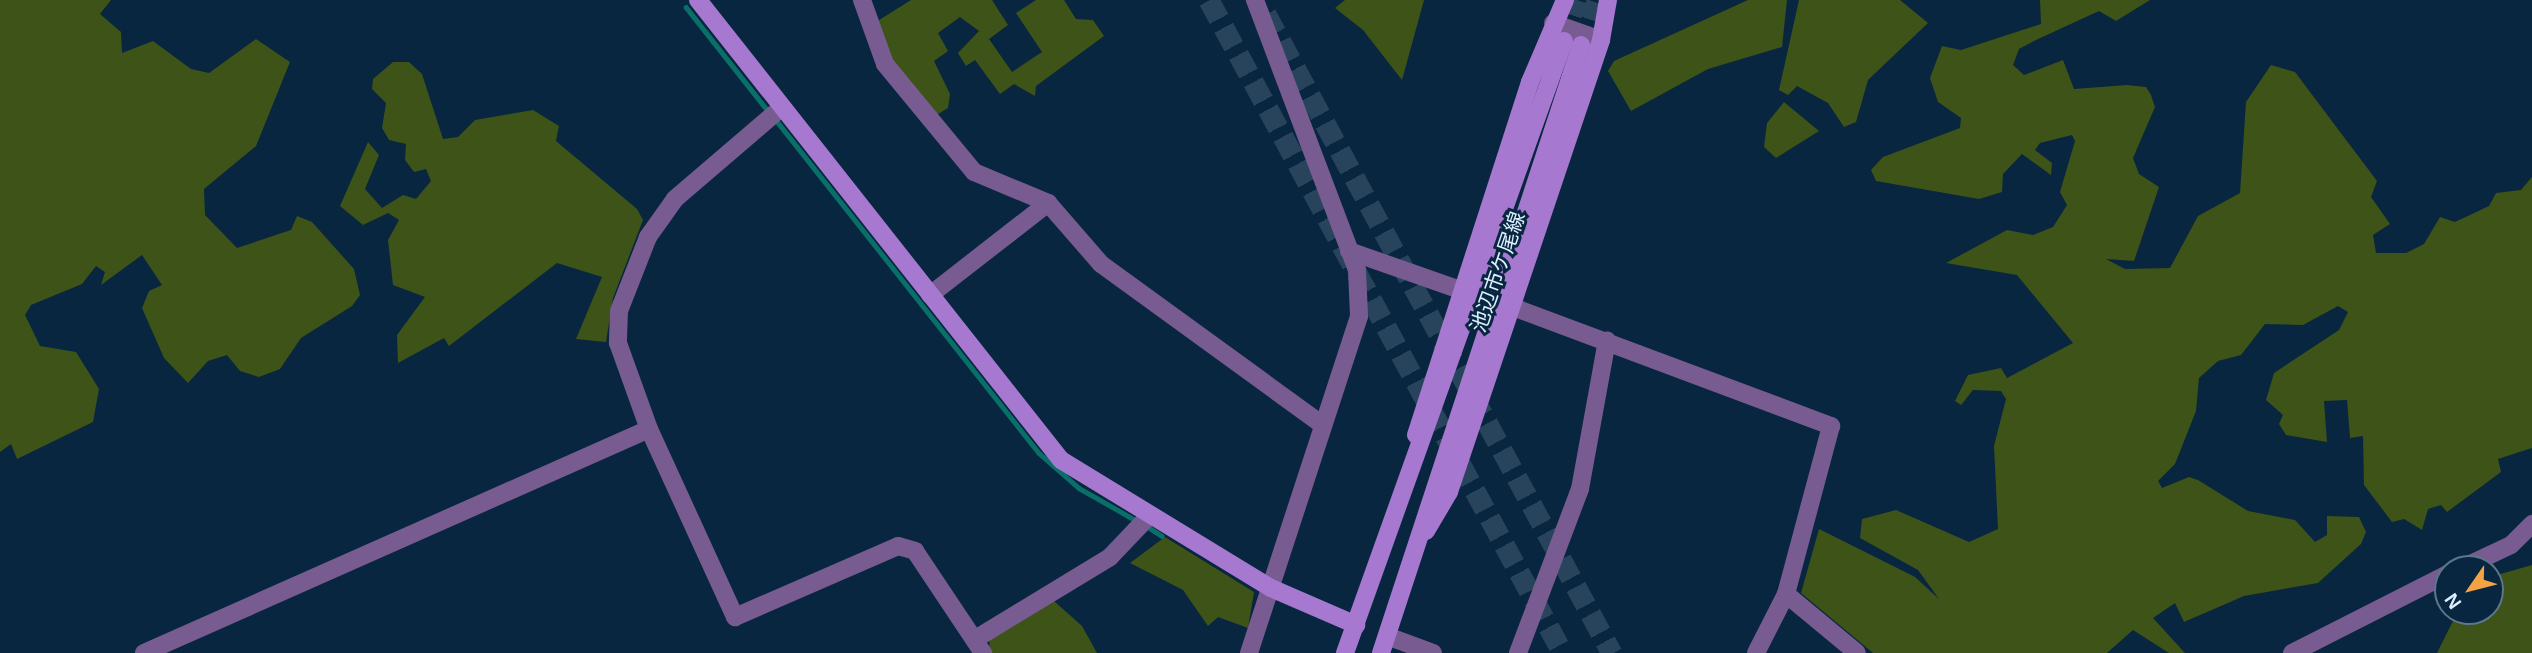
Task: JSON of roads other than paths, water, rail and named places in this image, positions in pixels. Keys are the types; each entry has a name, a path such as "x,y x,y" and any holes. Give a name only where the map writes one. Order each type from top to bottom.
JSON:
{"street":[{"path":"698,0 1061,460 1271,588 1356,625"},
{"path":"862,0 885,64 974,172 1048,203 1101,264 1324,425"},
{"path":"1249,653 1359,316 1349,251 1255,0"},
{"name":"池辺市ケ尾線","path":"1394,527 1420,420 1553,23 1565,0"},
{"name":"池辺市ケ尾線","path":"1413,552 1449,492 1601,40 1608,0"},
{"path":"1553,23 1601,40"},
{"name":"池辺市ケ尾線","path":"1345,653 1573,43 1384,645"},
{"path":"781,108 675,199 648,237 620,312 618,343 649,429 735,618 898,546 915,551 980,646 1110,557 1149,516"},
{"path":"930,295 1048,203"},
{"path":"1349,251 1463,291"},
{"path":"1510,306 1831,426 1786,594 1756,653"},
{"path":"1518,653 1580,489 1607,341"},
{"path":"144,653 649,429"},
{"path":"2490,555 2511,545 2532,524"},
{"path":"2292,653 2434,581"},
{"path":"1786,594 1857,653"},
{"path":"1384,645 1433,653"}],"waterway":[{"path":"686,7 768,111"},
{"path":"776,120 1039,453 1079,488 1137,521"},
{"path":"1145,525 1162,536"}],"tunnel":[{"path":"1209,0 1563,653"},
{"path":"1564,41 1578,0"},
{"path":"1581,45 1596,0"},
{"path":"1266,14 1612,653"}]}
